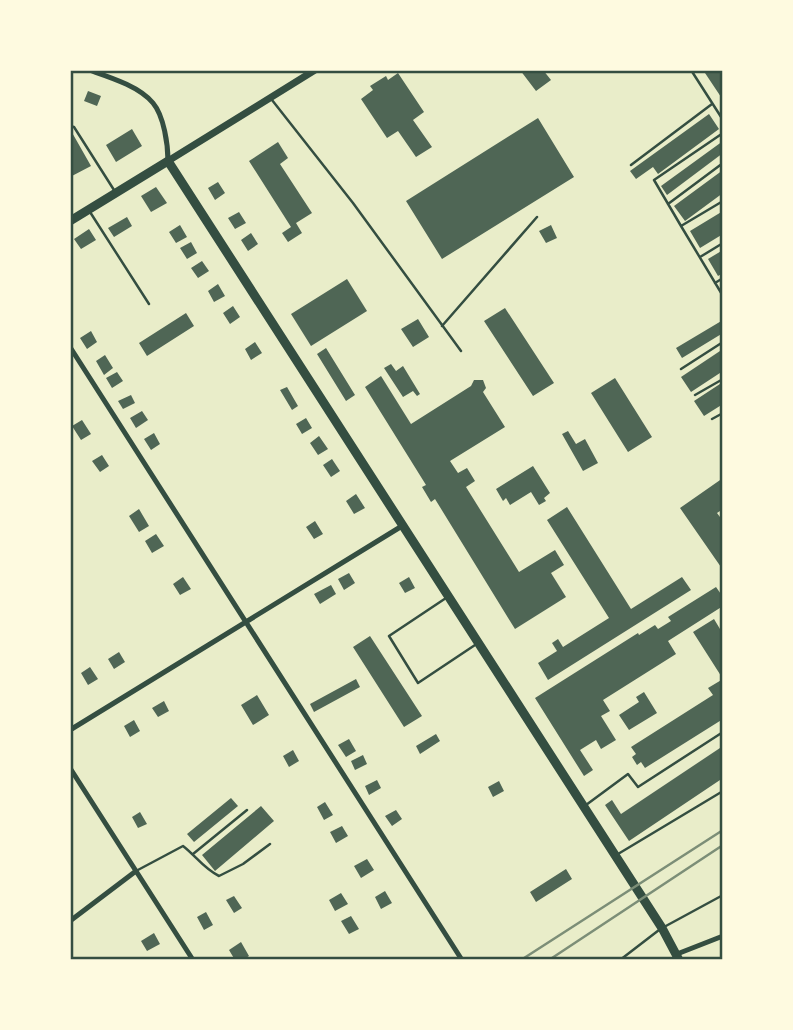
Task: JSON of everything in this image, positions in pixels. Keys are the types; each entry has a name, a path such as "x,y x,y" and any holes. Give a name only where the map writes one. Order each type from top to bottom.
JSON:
{"main road":[{"path":"70,221 168,161 662,928 678,957"}],"street":[{"path":"89,70 127,84 153,103 169,141 168,161"},
{"path":"168,161 315,70"},
{"path":"70,347 244,623 462,960"},
{"path":"70,730 402,526"},
{"path":"70,768 193,960"},
{"path":"70,920 136,871"},
{"path":"678,957 723,936"}],"lane":[{"path":"691,70 723,120"},
{"path":"270,98 353,203 461,351"},
{"path":"631,165 712,104"},
{"path":"70,126 74,127 116,193"},
{"path":"723,133 653,180 723,296"},
{"path":"668,204 723,163"},
{"path":"681,226 723,201"},
{"path":"89,210 149,304"},
{"path":"443,326 537,217"},
{"path":"700,257 723,243"},
{"path":"715,283 723,278"},
{"path":"681,369 723,342"},
{"path":"695,395 723,379"},
{"path":"712,419 723,413"},
{"path":"448,597 389,636 418,683 478,643"},
{"path":"583,807 628,774 638,787 723,733"},
{"path":"615,856 723,791"},
{"path":"193,854 247,810"},
{"path":"136,871 183,846 206,870 219,876 243,864 270,844"},
{"path":"620,960 662,928 723,895"}],"building":[{"path":"520,70 543,70 551,80 536,91"},
{"path":"703,70 723,70 723,96 721,97"},
{"path":"398,73 424,112 413,120 432,147 416,157 398,131 387,138 361,99 373,90 370,86 386,76 388,80"},
{"path":"88,91 101,96 97,106 84,101"},
{"path":"709,114 719,129 658,174 653,167 636,179 630,171"},
{"path":"538,118 574,177 442,259 406,201"},
{"path":"70,129 91,166 70,177"},
{"path":"132,129 142,146 116,162 106,145"},
{"path":"723,141 723,153 667,195 661,186"},
{"path":"278,142 288,158 280,164 312,213 296,223 302,233 288,242 282,233 291,227 249,161"},
{"path":"723,170 723,193 685,221 674,206"},
{"path":"218,182 225,193 215,200 208,188"},
{"path":"156,187 167,203 151,212 141,196"},
{"path":"723,211 723,234 700,248 690,231"},
{"path":"239,212 246,223 235,229 228,218"},
{"path":"127,217 132,226 114,237 108,228"},
{"path":"180,225 187,237 176,243 169,232"},
{"path":"551,225 557,238 546,243 539,231"},
{"path":"89,229 96,240 81,249 74,239"},
{"path":"251,233 258,244 248,251 241,240"},
{"path":"191,242 197,253 187,259 180,248"},
{"path":"723,250 723,273 718,276 708,259"},
{"path":"202,261 209,271 198,278 191,268"},
{"path":"347,279 367,311 311,346 291,314"},
{"path":"218,284 225,296 214,302 208,291"},
{"path":"233,306 240,317 230,324 223,313"},
{"path":"505,308 554,383 533,396 484,321"},
{"path":"186,313 194,326 147,356 139,343"},
{"path":"418,319 429,337 413,347 401,329"},
{"path":"723,320 723,333 682,358 676,348"},
{"path":"91,331 97,342 87,349 80,338"},
{"path":"255,342 262,353 251,360 245,349"},
{"path":"326,348 355,395 346,401 317,354"},
{"path":"723,349 723,371 691,392 681,377"},
{"path":"105,355 113,368 104,375 96,361"},
{"path":"391,364 396,371 403,366 420,394 417,396 413,391 403,397 384,368"},
{"path":"117,372 123,381 112,388 106,378"},
{"path":"381,376 411,424 471,386 474,380 483,380 486,388 483,392 505,427 450,461 458,473 467,468 475,481 466,487 519,572 555,550 564,565 551,573 566,597 515,629 435,499 431,502 422,487 426,485 365,387"},
{"path":"615,378 652,437 628,452 591,393"},
{"path":"723,382 723,404 704,416 694,401"},
{"path":"287,387 298,406 292,410 280,390"},
{"path":"131,395 135,403 123,409 118,401"},
{"path":"142,411 148,420 136,428 130,418"},
{"path":"306,418 312,428 302,434 296,424"},
{"path":"82,420 91,434 81,440 72,426"},
{"path":"568,431 576,444 585,439 598,463 583,471 562,434"},
{"path":"154,433 160,444 151,450 144,439"},
{"path":"319,436 328,449 318,455 310,443"},
{"path":"102,455 109,466 100,472 92,461"},
{"path":"332,459 340,471 331,477 323,465"},
{"path":"533,466 550,493 544,498 546,501 539,505 531,492 510,505 506,498 503,501 496,489"},
{"path":"723,478 723,509 717,513 723,521 723,570 680,508"},
{"path":"356,494 365,508 354,514 346,501"},
{"path":"567,507 631,609 682,577 691,590 548,680 538,663 557,651 552,643 558,639 563,647 609,618 547,520"},
{"path":"139,509 149,526 139,532 129,516"},
{"path":"315,521 323,534 314,539 306,527"},
{"path":"156,534 164,546 152,553 145,541"},
{"path":"349,573 355,583 344,590 338,579"},
{"path":"183,577 191,589 180,595 173,584"},
{"path":"409,577 415,588 405,593 399,583"},
{"path":"331,585 336,594 320,604 314,594"},
{"path":"716,587 723,597 723,606 668,641 676,654 603,700 610,711 601,716 616,740 601,749 596,740 580,750 593,770 584,776 535,698 638,633 639,635 655,625 658,629 671,621 668,617"},
{"path":"714,619 723,634 723,679 693,632"},
{"path":"370,636 422,716 404,727 353,647"},
{"path":"119,652 125,662 114,669 108,659"},
{"path":"90,667 98,679 88,685 81,673"},
{"path":"356,679 360,687 314,712 310,704"},
{"path":"723,679 723,719 645,768 641,762 637,765 632,757 636,754 631,747 713,695 708,688"},
{"path":"644,692 657,713 629,730 619,715 639,702 636,697"},
{"path":"257,695 269,715 253,725 241,705"},
{"path":"164,701 169,711 158,717 152,708"},
{"path":"134,720 140,731 130,737 124,726"},
{"path":"436,734 440,741 420,754 416,746"},
{"path":"349,739 356,751 346,757 338,745"},
{"path":"723,746 723,778 629,841 605,805 612,800 621,814"},
{"path":"293,750 299,761 289,767 283,756"},
{"path":"363,755 367,764 355,770 351,761"},
{"path":"377,780 381,788 369,795 365,786"},
{"path":"499,781 504,791 493,797 488,787"},
{"path":"231,798 238,806 194,842 187,834"},
{"path":"325,802 333,815 324,820 317,807"},
{"path":"261,806 274,821 215,871 202,855"},
{"path":"396,810 402,819 392,826 385,816"},
{"path":"140,812 147,824 138,828 132,817"},
{"path":"342,826 348,836 336,843 330,832"},
{"path":"367,859 374,870 361,878 354,866"},
{"path":"566,869 572,879 536,902 530,892"},
{"path":"385,891 392,903 381,909 375,897"},
{"path":"341,893 348,904 335,911 329,900"},
{"path":"234,896 242,908 234,913 226,900"},
{"path":"206,912 213,925 204,930 197,917"},
{"path":"351,916 359,929 349,934 341,921"},
{"path":"154,933 160,944 147,951 141,941"},
{"path":"241,942 249,956 243,960 235,960 229,950"}],"railway":[{"path":"521,960 723,830"},
{"path":"549,960 723,845"}]}
